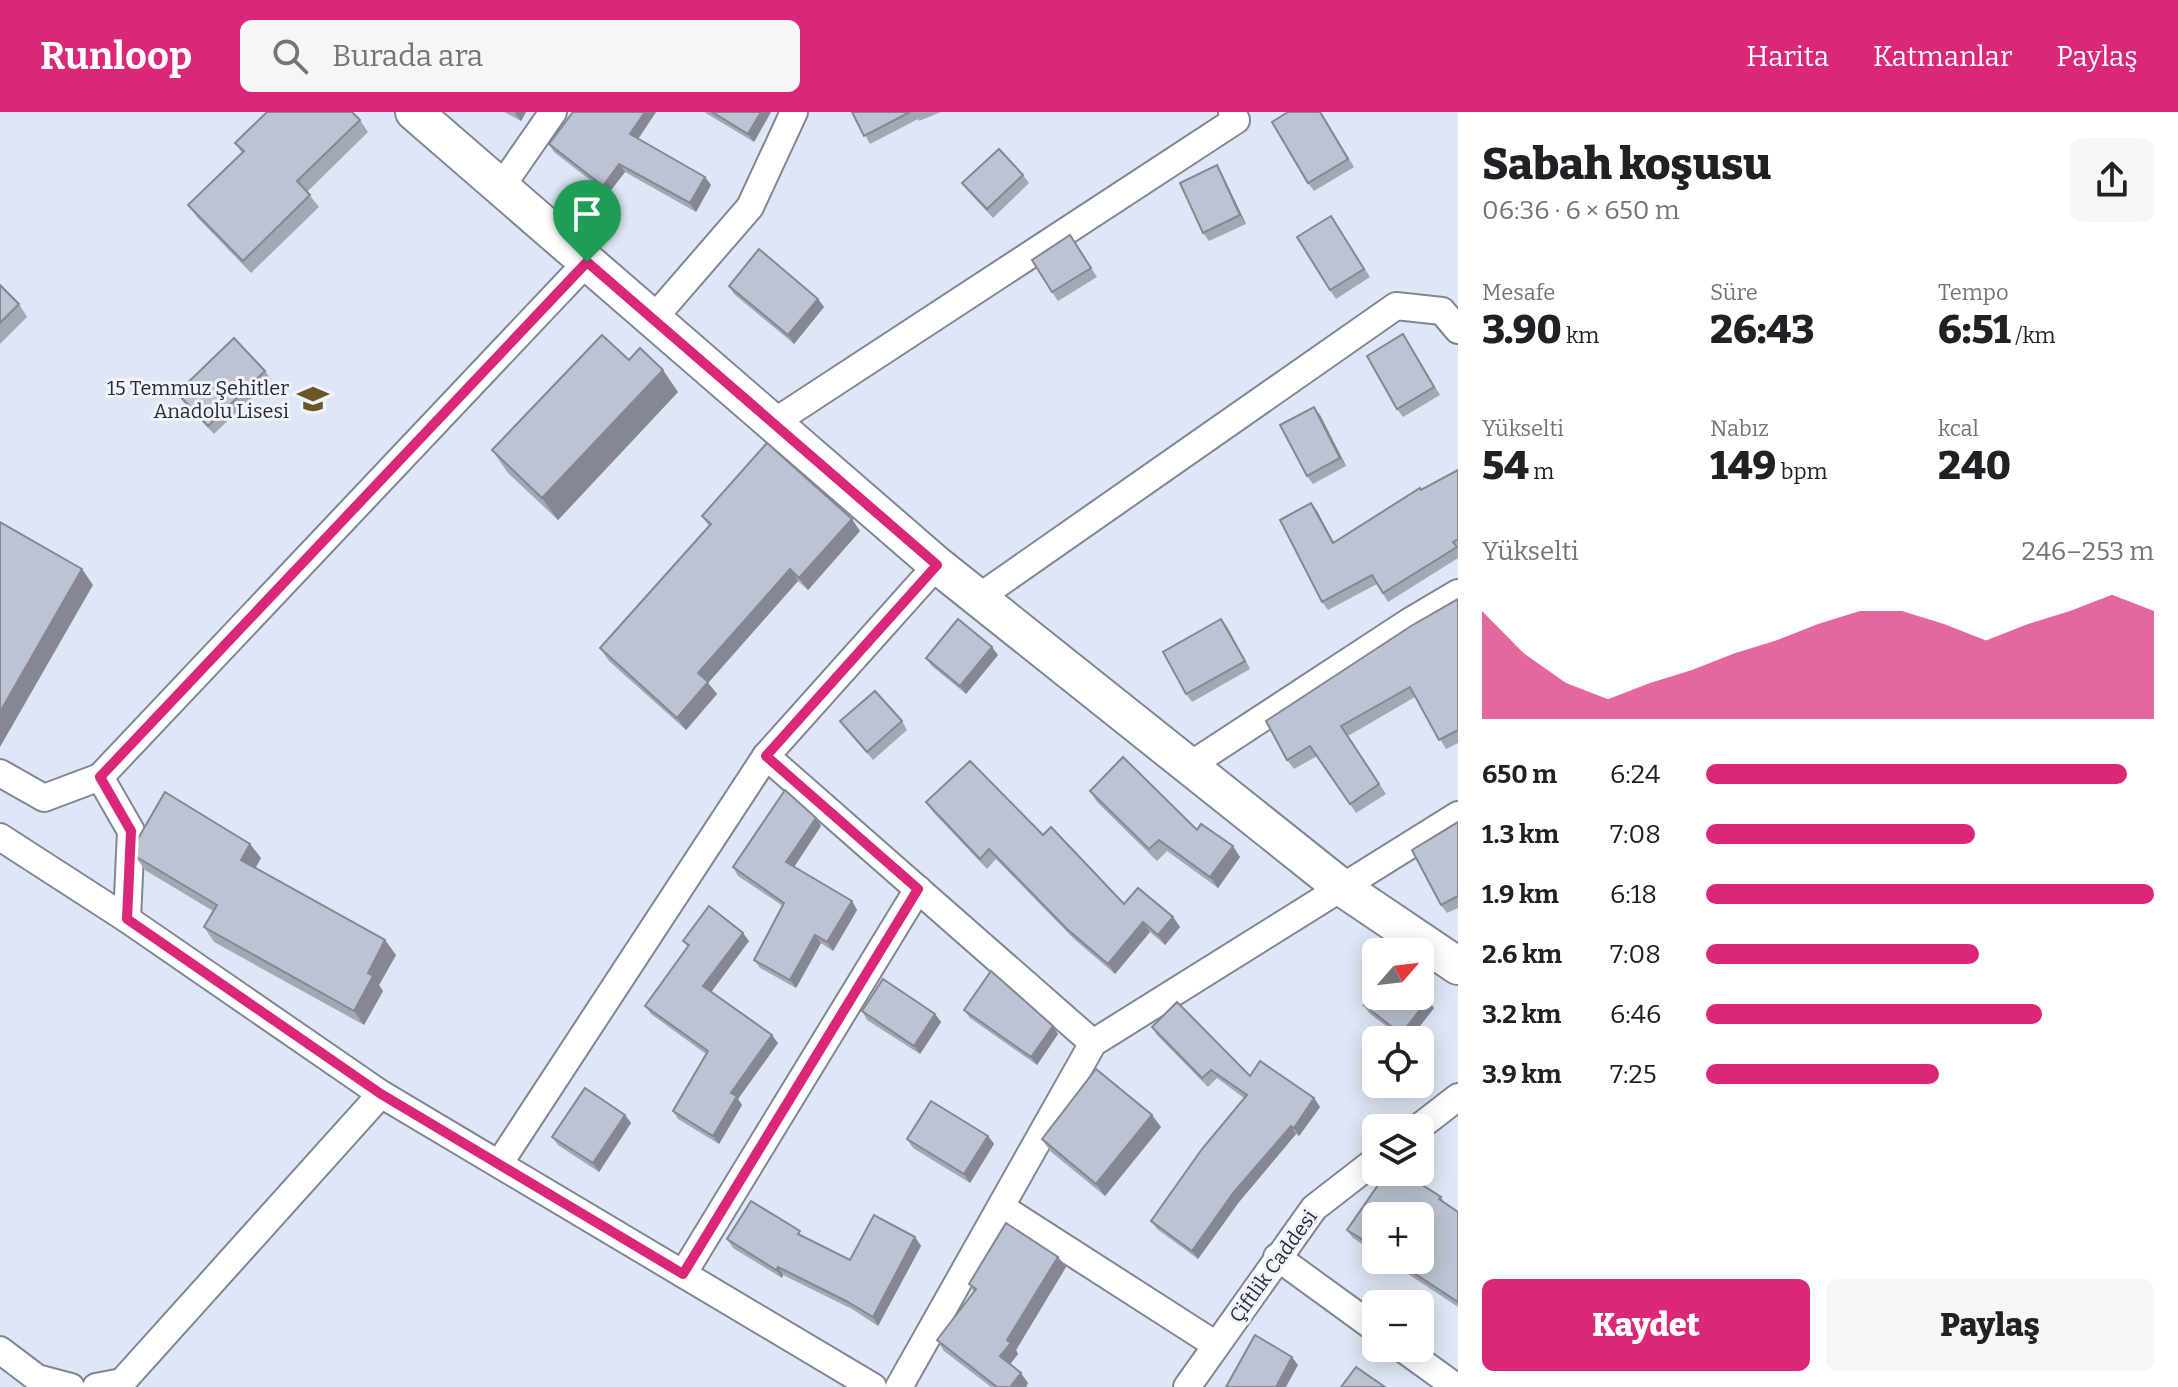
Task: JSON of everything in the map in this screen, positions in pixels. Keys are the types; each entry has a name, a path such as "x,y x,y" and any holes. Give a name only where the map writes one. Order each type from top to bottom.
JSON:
{"street":[{"path":"414,112 937,565 1341,887 1458,966"},
{"path":"501,187 553,112"},
{"path":"653,319 750,207 794,112"},
{"path":"773,423 1236,120 1232,112"},
{"path":"0,773 44,798 100,777 587,262"},
{"path":"978,598 1396,306 1442,311 1458,330"},
{"path":"499,1164 766,756 937,565"},
{"path":"1189,766 1458,593"},
{"path":"766,756 1093,1043"},
{"path":"100,777 131,831 127,919"},
{"path":"899,1387 1093,1043 1458,815"},
{"path":"0,837 127,919 381,1094 873,1387"},
{"path":"683,1274 918,889"},
{"path":"111,1385 381,1094"},
{"path":"1434,1116 1458,1097"},
{"name":"Çiftlik Caddesi","path":"1187,1387 1314,1208 1362,1171"},
{"path":"1001,1207 1216,1345"},
{"path":"1277,1257 1362,1319"},
{"path":"0,1350 37,1378 71,1387"},
{"path":"1421,1362 1456,1387"}],"building":[{"path":"267,112 352,112 360,120 297,181 310,195 243,261 188,205 244,151 235,143"},
{"path":"573,112 645,112 630,134 705,177 690,203 619,164 603,186 549,144"},
{"path":"712,112 761,112 748,134"},
{"path":"852,112 910,112 864,136"},
{"path":"1288,112 1320,112 1348,159 1308,183 1272,122"},
{"path":"999,149 1023,175 987,209 962,183"},
{"path":"1217,165 1240,215 1203,233 1180,183"},
{"path":"1331,216 1364,269 1330,290 1297,237"},
{"path":"1070,235 1091,268 1052,292 1032,260"},
{"path":"759,249 818,299 788,335 729,286"},
{"path":"0,285 19,304 0,323"},
{"path":"1403,334 1434,387 1397,409 1367,356"},
{"path":"602,335 629,360 640,348 663,370 542,498 492,450"},
{"path":"234,338 265,371 208,426 177,393"},
{"path":"1314,407 1340,458 1307,476 1280,425"},
{"path":"767,443 852,519 799,578 790,569 698,673 708,682 677,718 600,648 711,524 702,516"},
{"path":"1458,470 1458,539 1453,542 1457,547 1383,593 1372,575 1322,602 1280,520 1311,503 1333,543 1420,488"},
{"path":"0,522 82,569 0,712"},
{"path":"1458,599 1458,730 1439,740 1410,687 1341,726 1379,784 1350,804 1310,746 1287,760 1266,721 1411,626"},
{"path":"958,619 992,647 960,686 926,658"},
{"path":"1221,619 1245,661 1186,694 1163,652"},
{"path":"875,691 902,721 867,752 840,721"},
{"path":"1123,757 1197,830 1201,824 1233,846 1210,877 1159,840 1149,849 1090,791"},
{"path":"970,761 1043,835 1051,827 1124,904 1138,888 1173,917 1158,935 1143,922 1108,964 1067,929 989,849 980,859 926,802"},
{"path":"785,790 816,818 786,862 852,901 827,942 815,935 790,980 754,960 784,903 733,867"},
{"path":"165,792 250,844 241,860 385,940 368,973 373,976 354,1011 204,927 217,905 135,856 136,842"},
{"path":"1458,822 1458,896 1441,905 1412,850"},
{"path":"709,906 743,933 703,986 772,1035 731,1093 737,1096 713,1136 673,1111 708,1051 645,1006 689,945 683,941"},
{"path":"991,971 1053,1026 1031,1057 964,1010"},
{"path":"883,979 935,1014 914,1046 862,1011"},
{"path":"1177,1002 1250,1076 1260,1061 1314,1098 1294,1128 1291,1126 1233,1193 1192,1251 1151,1221 1202,1149 1247,1095 1211,1070 1202,1078 1152,1027"},
{"path":"1370,1010 1420,1010 1407,1026 1391,1026"},
{"path":"1096,1069 1152,1115 1096,1184 1042,1139"},
{"path":"585,1088 625,1115 593,1163 552,1137"},
{"path":"931,1101 988,1136 964,1174 907,1139"},
{"path":"1377,1186 1424,1186 1458,1212 1458,1302 1415,1274 1434,1274 1434,1202 1366,1202"},
{"path":"751,1201 800,1231 798,1234 850,1260 874,1215 915,1237 873,1317 778,1267 776,1270 727,1239"},
{"path":"1362,1208 1362,1239 1347,1230"},
{"path":"1006,1223 1058,1257 1007,1340 1011,1343 1000,1356 1021,1373 1010,1387 997,1387 937,1340 976,1289 969,1284"},
{"path":"1255,1335 1292,1357 1276,1387 1226,1387"},
{"path":"1356,1367 1385,1387 1341,1387"}],"place":[{"name":"15 Temmuz Şehitler Anadolu Lisesi","path":"313,399"}],"route":[{"path":"587,262 937,565 766,756 918,889 683,1274 381,1094 127,919 131,831 100,777 587,262"}]}
